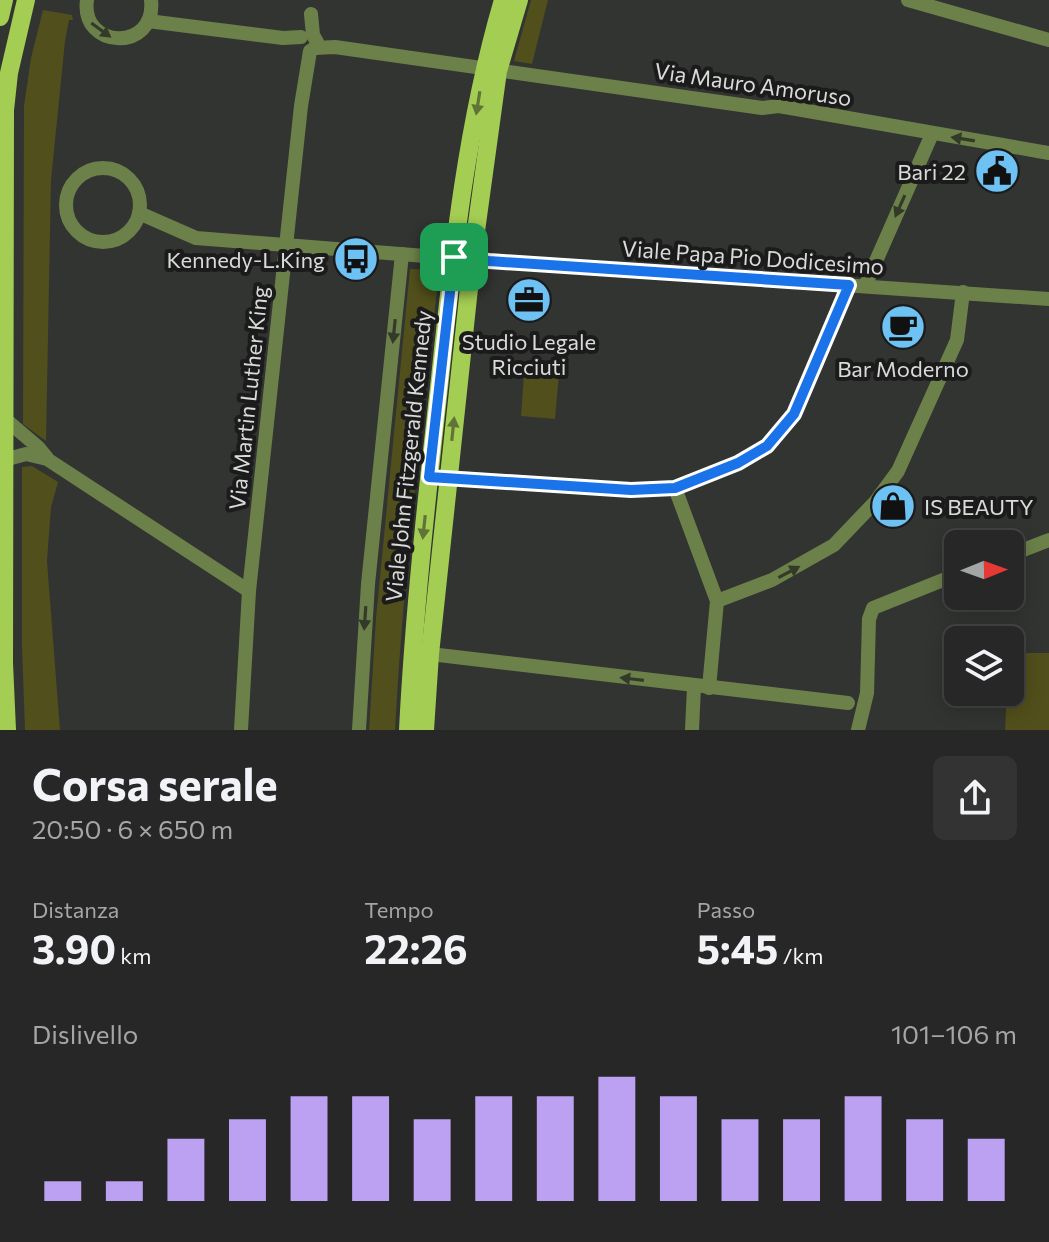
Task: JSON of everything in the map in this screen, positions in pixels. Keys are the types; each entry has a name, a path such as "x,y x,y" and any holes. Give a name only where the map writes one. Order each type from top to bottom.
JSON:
{"main road":[{"path":"0,17 4,0"},
{"path":"7,730 4,663 5,110 9,73 26,0"},
{"name":"Viale John Fitzgerald Kennedy","path":"408,730 414,623 429,477 503,0"},
{"name":"Viale John Fitzgerald Kennedy","path":"490,70 519,0"},
{"name":"Viale John Fitzgerald Kennedy","path":"425,730 448,478 463,258"}],"street":[{"path":"87,0 86,10 90,21 104,36 125,39 135,35 148,21 151,0"},
{"path":"908,0 1049,40"},
{"name":"Via Martin Luther King","path":"241,730 249,591 312,7"},
{"name":"Via Mauro Amoruso","path":"148,21 762,108 779,106 1049,153"},
{"path":"429,477 631,490 675,488 738,463 767,446 794,414 932,134"},
{"path":"99,168 118,171 134,185 139,197 139,213 126,235 118,240 98,243 73,229 66,200 69,188 84,173 99,168"},
{"name":"Viale Papa Pio Dodicesimo","path":"139,213 196,238 1049,299"},
{"path":"359,730 367,595 402,254"},
{"path":"717,601 746,592 834,545 876,501 898,471 957,340 963,292"},
{"path":"4,418 38,447 47,459"},
{"path":"4,460 26,454 47,459 249,591"},
{"path":"675,488 717,601 692,730"},
{"path":"1024,550 1049,540"},
{"path":"858,730 867,693 869,619 873,608 944,580"},
{"path":"430,654 848,703"}],"shaded area":[{"path":"531,0 548,0 532,64 514,61"},
{"path":"43,10 72,15 73,20 69,20 65,41 51,180 46,441 23,424 24,106 31,58"},
{"path":"410,269 439,272 408,558 395,730 369,730 376,618"},
{"path":"525,360 560,362 555,419 521,416"},
{"path":"32,466 58,482 51,507 47,561 60,730 25,730 22,467"},
{"path":"1024,653 1049,653 1049,730 1005,730 1006,706 1024,706"}],"place":[{"name":"Bari 22","path":"997,171"},
{"name":"Kennedy-L.King","path":"356,259"},
{"name":"Studio Legale Ricciuti","path":"529,300"},
{"name":"Bar Moderno","path":"903,327"},
{"name":"IS BEAUTY","path":"893,506"}],"route":[{"path":"454,257 489,261 849,285 794,414 767,446 738,463 675,488 631,490 429,477 454,257"}]}
